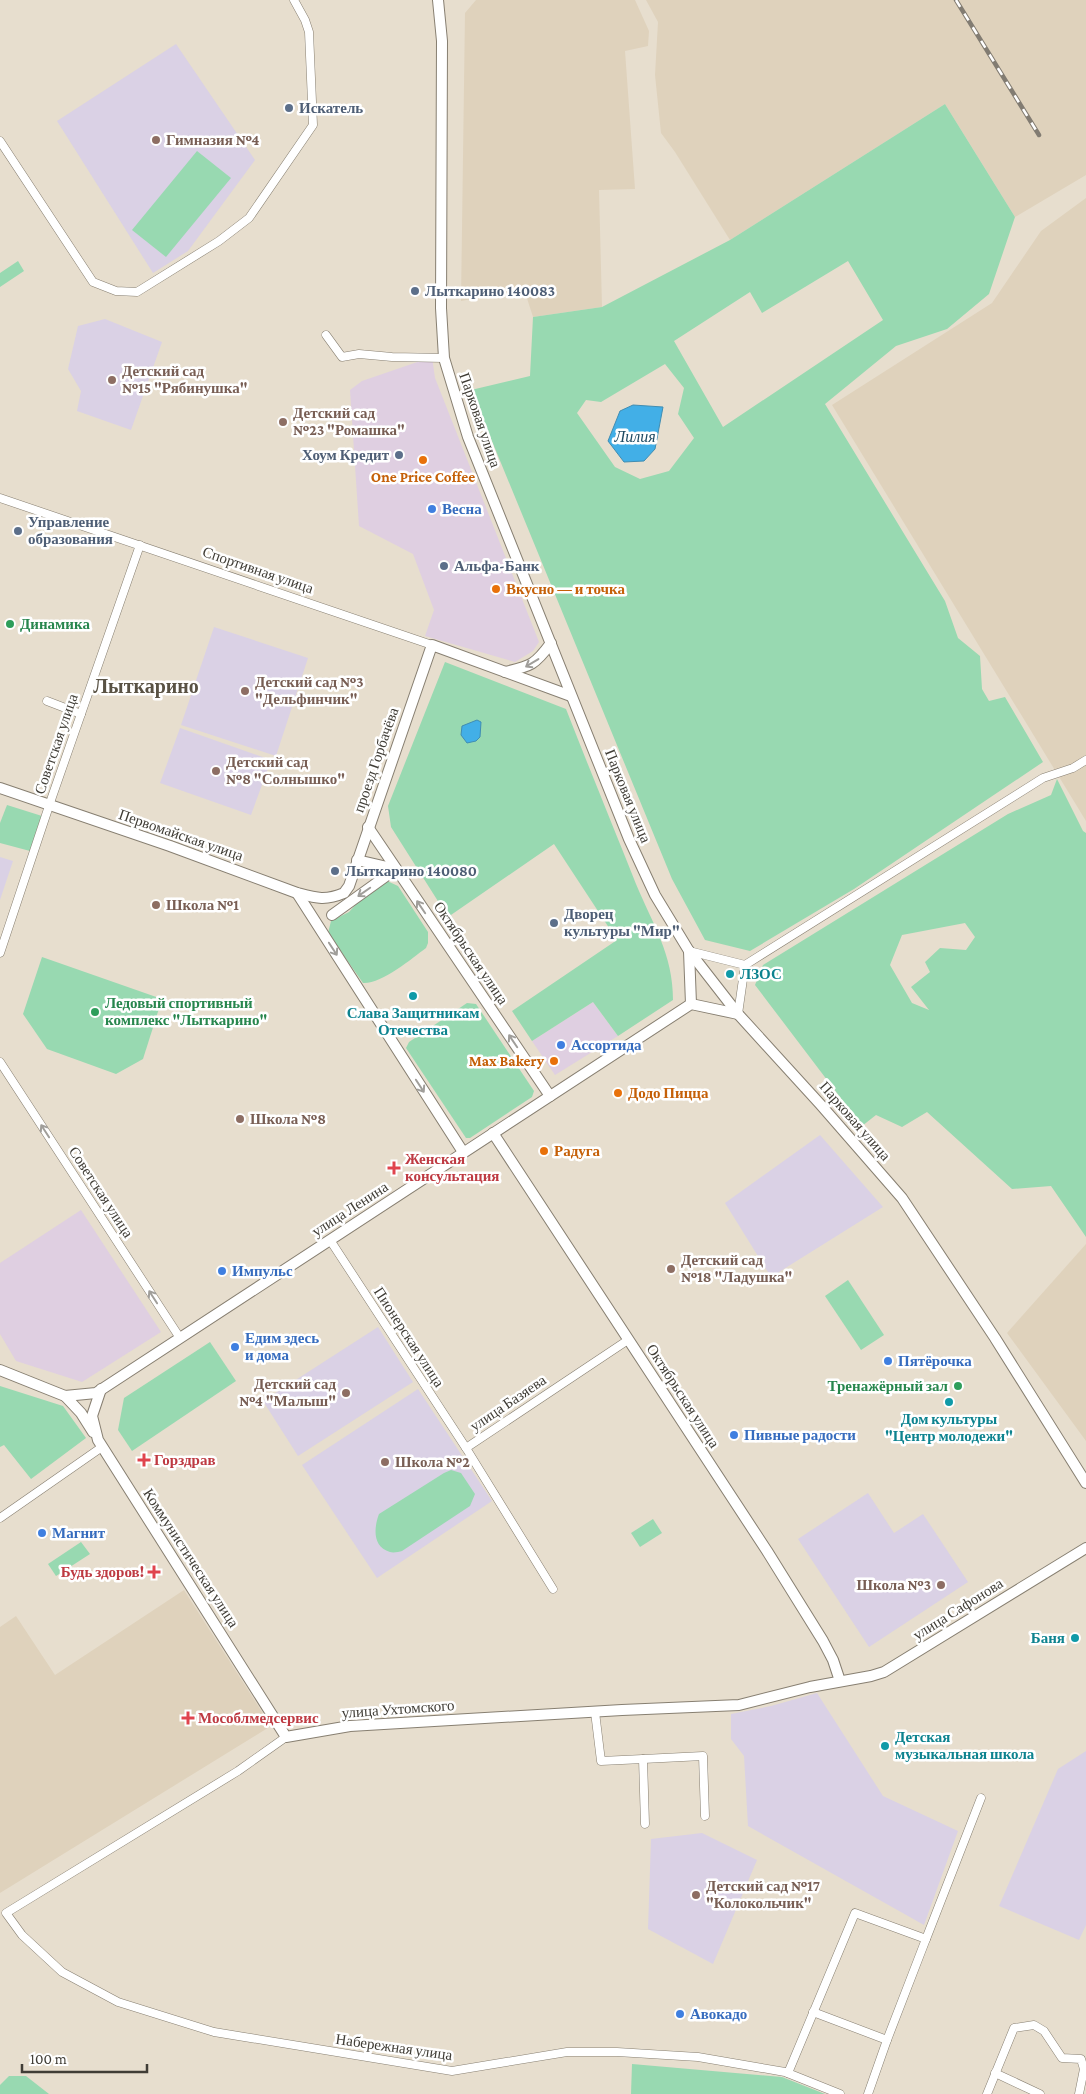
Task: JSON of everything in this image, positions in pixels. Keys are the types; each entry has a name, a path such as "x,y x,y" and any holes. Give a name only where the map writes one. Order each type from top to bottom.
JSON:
{"street":[{"path":"0,141 94,282 116,292 137,292 219,241 249,218 313,124 309,32 294,0"},
{"name":"Парковая улица","path":"438,0 442,41 441,308 444,358 468,437 629,839 654,895 689,951 738,1014 902,1198 1086,1483"},
{"path":"326,335 342,357 360,354 392,358 444,358"},
{"name":"Спортивная улица","path":"0,498 432,645 571,696"},
{"name":"Советская улица","path":"0,953 49,805 140,545"},
{"path":"505,672 530,666 541,657 550,644"},
{"name":"проезд Горбачёва","path":"322,932 346,889 432,645"},
{"path":"47,701 81,714"},
{"path":"745,965 738,1014 691,1004 689,951 745,965 1043,778 1073,768 1086,760"},
{"name":"Первомайская улица","path":"0,788 170,846 297,893 330,899 346,889"},
{"name":"Октябрьская улица","path":"368,827 550,1096"},
{"path":"357,860 396,869"},
{"path":"332,914 396,869"},
{"path":"297,893 463,1152"},
{"name":"улица Ленина","path":"65,1396 96,1393 691,1004"},
{"name":"Советская улица","path":"0,1062 180,1338"},
{"name":"Октябрьская улица","path":"493,1133 818,1633 833,1660 840,1681"},
{"name":"Пионерская улица","path":"330,1240 466,1448"},
{"name":"улица Базяева","path":"552,1589 466,1448 628,1340"},
{"path":"0,1370 65,1396 81,1413 100,1444 0,1518"},
{"name":"Коммунистическая улица","path":"101,1389 92,1416 100,1444 286,1737"},
{"name":"улица Сафонова","path":"840,1681 884,1672 1086,1548"},
{"name":"улица Ухтомского","path":"6,1913 238,1771 286,1737 350,1726 739,1706 840,1681"},
{"path":"595,1712 601,1761 703,1756 705,1816"},
{"path":"643,1759 645,1824"},
{"path":"868,2094 887,2040 981,1798"},
{"name":"Набережная улица","path":"6,1913 22,1935 62,1972 118,2002 214,2032 452,2071 567,2052 616,2052 698,2057 788,2073 840,2094"},
{"path":"788,2073 855,1913 926,1939"},
{"path":"813,2012 887,2040"},
{"path":"987,2094 1014,2028 1034,2025 1044,2031 1062,2058 1081,2059 1084,2069 1079,2094"},
{"path":"995,2073 1040,2094"}],"shaded area":[{"path":"476,0 635,0 649,31 648,46 625,51 635,189 599,190 602,307 533,317 524,289 461,301 465,13"},
{"path":"646,0 1086,0 1086,175 1015,217 945,104 730,240 661,133 655,75 658,22"},
{"name":"Гимназия №4","path":"176,44 255,160 188,251 153,273 57,121"},
{"path":"1086,198 1086,821 832,405 992,303 1041,231"},
{"name":"Детский сад №15 \"Рябинушка\"","path":"105,319 162,342 131,430 77,411 81,391 68,369 78,326"},
{"path":"432,357 435,378 539,642 533,651 515,662 425,636 434,610 413,554 359,526 350,390 362,381"},
{"name":"Детский сад №3 \"Дельфинчик\"","path":"214,627 308,658 276,756 181,725"},
{"name":"Детский сад №8 \"Солнышко\"","path":"180,728 271,760 251,815 160,783"},
{"path":"0,857 13,861 0,900"},
{"path":"593,1002 618,1036 555,1075 532,1041"},
{"path":"820,1135 883,1207 771,1277 725,1203"},
{"path":"81,1210 161,1332 82,1382 16,1361 0,1334 0,1263"},
{"path":"1086,1244 1086,1441 1007,1333"},
{"path":"378,1327 413,1382 298,1456 263,1401"},
{"path":"418,1389 492,1501 377,1578 302,1465"},
{"path":"868,1493 894,1533 923,1514 968,1582 869,1647 798,1539"},
{"path":"184,1590 271,1726 0,1893 0,1627 16,1616 55,1675"},
{"path":"817,1693 883,1796 958,1831 924,1925 748,1826 744,1756 731,1739 731,1714 771,1706"},
{"path":"1086,1751 1086,1925 1079,1940 999,1906 1058,1769"},
{"name":"Детский сад №17 \"Колокольчик\"","path":"702,1833 757,1860 713,1964 648,1929 651,1839"}],"green space":[{"path":"945,104 1015,217 989,294 947,329 896,346 825,404 945,601 958,638 980,656 982,689 989,701 1005,697 1043,762 854,889 750,951 705,940 672,879 471,390 530,376 533,317 602,307 730,240","holes":["848,261 883,320 723,427 674,341 750,292 762,313","665,364 684,388 678,414 694,438 669,471 640,479 615,467 577,413 586,400 601,402"]},
{"path":"197,151 231,178 166,257 132,230"},
{"path":"18,261 24,271 0,287 0,273"},
{"path":"445,662 566,709 636,884 661,940 670,968 673,1000 618,1036 593,1002 532,1041 512,1011 617,940 554,844 448,917 391,827 388,806"},
{"path":"1057,779 1083,831 1086,833 1086,1237 1051,1186 1012,1189 927,1112 902,1127 876,1115 862,1126 755,985 763,965 1008,814 1051,795","holes":["965,923 975,937 966,950 940,948 925,962 930,972 911,987 929,1010 912,1003 890,965 902,935"]},
{"path":"7,805 42,816 30,851 0,843 0,823"},
{"path":"385,880 398,886 428,932 428,943 426,948 396,970 379,980 363,983 328,933 331,921 349,912 374,885"},
{"path":"42,957 162,999 143,1059 116,1074 47,1049 23,1014"},
{"path":"467,1003 476,1004 534,1091 532,1097 470,1138 466,1138 406,1048 409,1042"},
{"path":"848,1280 884,1335 861,1350 825,1296"},
{"path":"210,1342 236,1381 132,1451 118,1430 124,1398"},
{"path":"0,1386 63,1406 86,1438 31,1479 4,1445 0,1447"},
{"path":"451,1470 461,1473 475,1494 470,1506 402,1551 390,1552 380,1546 376,1536 379,1514"},
{"path":"653,1519 662,1533 640,1547 631,1533"},
{"path":"81,1542 90,1554 56,1576 48,1564"},
{"path":"632,2064 782,2077 825,2094 631,2094"},
{"path":"9,2076 26,2076 49,2094 0,2094 0,2085"}],"water":[{"name":"Лилия","path":"633,405 663,407 655,449 644,461 624,462 608,441 620,411"},
{"path":"477,720 481,722 480,737 476,741 467,743 461,735 462,726"}],"railway":[{"path":"956,0 1039,135"}],"place":[{"name":"Искатель","path":"289,108"},
{"name":"Гимназия №4","path":"156,140"},
{"name":"Лыткарино 140083","path":"415,291"},
{"name":"Детский сад №15 \"Рябинушка\"","path":"112,380"},
{"name":"Детский сад №23 \"Ромашка\"","path":"283,422"},
{"name":"Хоум Кредит","path":"399,455"},
{"name":"One Price Coffee","path":"423,460"},
{"name":"Весна","path":"432,509"},
{"name":"Управление образования","path":"18,531"},
{"name":"Альфа-Банк","path":"444,566"},
{"name":"Вкусно — и точка","path":"496,589"},
{"name":"Динамика","path":"10,624"},
{"name":"Детский сад №3 \"Дельфинчик\"","path":"245,691"},
{"name":"Детский сад №8 \"Солнышко\"","path":"216,771"},
{"name":"Лыткарино 140080","path":"335,871"},
{"name":"Школа №1","path":"156,905"},
{"name":"Дворец культуры \"Мир\"","path":"554,923"},
{"name":"ЛЗОС","path":"730,974"},
{"name":"Слава Защитникам Отечества","path":"413,996"},
{"name":"Ледовый спортивный комплекс \"Лыткарино\"","path":"95,1012"},
{"name":"Ассортида","path":"561,1045"},
{"name":"Max Bakery","path":"554,1061"},
{"name":"Додо Пицца","path":"618,1093"},
{"name":"Школа №8","path":"240,1119"},
{"name":"Радуга","path":"544,1151"},
{"name":"Женская консультация","path":"394,1168"},
{"name":"Детский сад №18 \"Ладушка\"","path":"671,1269"},
{"name":"Импульс","path":"222,1271"},
{"name":"Едим здесь и дома","path":"235,1347"},
{"name":"Пятёрочка","path":"888,1361"},
{"name":"Тренажёрный зал","path":"958,1386"},
{"name":"Детский сад №4 \"Малыш\"","path":"346,1393"},
{"name":"Дом культуры \"Центр молодежи\"","path":"949,1402"},
{"name":"Пивные радости","path":"734,1435"},
{"name":"Горздрав","path":"144,1460"},
{"name":"Школа №2","path":"385,1462"},
{"name":"Магнит","path":"42,1533"},
{"name":"Будь здоров!","path":"154,1572"},
{"name":"Школа №3","path":"941,1585"},
{"name":"Баня","path":"1075,1638"},
{"name":"Мособлмедсервис","path":"188,1718"},
{"name":"Детская музыкальная школа","path":"885,1746"},
{"name":"Детский сад №17 \"Колокольчик\"","path":"696,1895"},
{"name":"Авокадо","path":"680,2014"}],"district":[{"name":"Лыткарино","path":"146,686"}]}
